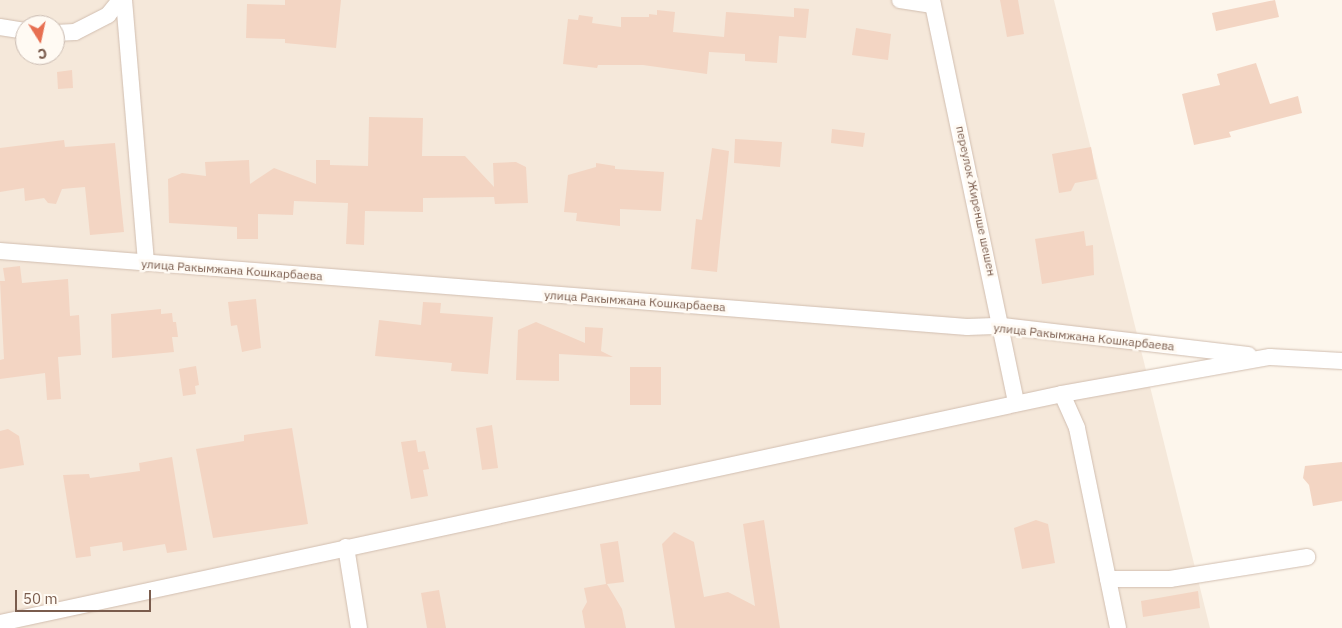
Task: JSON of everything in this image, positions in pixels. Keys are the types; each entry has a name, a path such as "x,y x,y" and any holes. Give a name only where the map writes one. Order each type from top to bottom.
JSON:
{"street":[{"path":"65,32 75,32 108,15 120,0"},
{"path":"124,0 146,263"},
{"path":"900,0 933,2"},
{"name":"переулок Жиренше шешен","path":"933,2 1002,326 1016,403"},
{"path":"0,27 15,29"},
{"name":"улица Ракымжана Кошкарбаева","path":"0,251 967,327 1002,326 1270,357"},
{"path":"0,623 1062,394 1270,357 1342,361"},
{"path":"1062,394 1077,428 1118,628"},
{"path":"346,547 359,628"},
{"path":"1108,579 1170,578 1307,556"}],"shaded area":[{"path":"0,0 1054,0 1210,628 0,628"}],"building":[{"path":"285,0 341,0 336,48 285,43 285,39 246,38 247,4 285,5"},
{"path":"1000,0 1018,0 1024,34 1007,37"},
{"path":"1275,0 1279,17 1216,31 1212,13"},
{"path":"794,8 809,9 806,38 779,36 777,63 745,61 745,54 709,52 707,74 643,65 598,65 597,68 563,64 568,19 578,20 579,15 593,17 592,23 621,27 621,17 649,17 649,14 657,15 657,10 675,12 673,32 724,37 726,12 794,17"},
{"path":"856,28 891,34 888,60 852,55"},
{"path":"1256,63 1270,104 1298,96 1302,113 1229,132 1231,137 1194,145 1182,94 1220,85 1217,74"},
{"path":"72,70 73,88 58,89 57,72"},
{"path":"369,117 423,118 422,156 465,156 494,187 493,163 516,162 526,167 528,203 495,204 494,197 423,198 423,212 365,211 364,245 346,244 348,203 294,201 293,215 258,214 258,239 237,239 237,227 169,223 168,179 182,173 206,176 205,162 249,160 250,184 274,168 316,184 316,160 330,160 330,165 368,166"},
{"path":"832,129 865,133 863,147 831,143"},
{"path":"735,139 782,142 780,167 734,163"},
{"path":"64,140 65,147 115,143 124,232 90,235 85,187 62,189 56,204 48,203 44,198 25,201 24,188 0,192 0,148"},
{"path":"1091,147 1097,179 1075,183 1071,191 1059,193 1052,154"},
{"path":"712,148 729,151 717,272 691,269 696,219 702,220"},
{"path":"596,163 615,166 615,169 664,172 661,211 620,209 620,226 576,221 577,213 564,212 568,175 596,167"},
{"path":"1084,231 1086,246 1093,245 1094,275 1042,284 1035,239"},
{"path":"20,266 22,283 68,279 70,316 79,315 81,355 58,357 61,399 47,400 45,373 0,379 0,360 4,359 0,281 5,281 3,268"},
{"path":"256,299 261,348 242,352 237,325 231,326 228,302"},
{"path":"423,302 441,303 440,313 493,317 488,374 451,371 452,363 375,356 379,320 421,325"},
{"path":"161,309 161,314 172,313 173,322 176,322 178,337 172,337 174,352 112,358 111,314"},
{"path":"536,322 585,343 585,327 603,328 601,351 613,357 559,354 559,381 516,380 518,330"},
{"path":"196,366 199,385 195,386 196,394 183,396 179,369"},
{"path":"630,367 661,367 661,405 630,405"},
{"path":"492,425 498,468 482,470 476,428"},
{"path":"292,428 308,524 213,538 196,449 244,441 244,435"},
{"path":"8,429 19,436 24,465 0,469 0,431"},
{"path":"416,440 418,452 425,451 429,469 423,470 428,496 411,499 401,442"},
{"path":"172,457 187,550 167,553 165,544 123,551 122,542 90,547 91,556 76,558 63,475 89,474 90,478 140,471 139,463"},
{"path":"1342,462 1342,501 1313,506 1309,485 1303,478 1305,466"},
{"path":"764,520 780,628 675,628 662,544 674,532 694,542 704,597 728,592 755,606 743,524"},
{"path":"1036,520 1048,524 1055,563 1022,569 1014,528"},
{"path":"618,541 624,582 607,584 622,609 626,628 585,628 582,611 587,602 584,588 606,584 600,544"},
{"path":"439,590 446,628 427,628 421,593"},
{"path":"1198,591 1200,608 1143,617 1141,601"}]}
